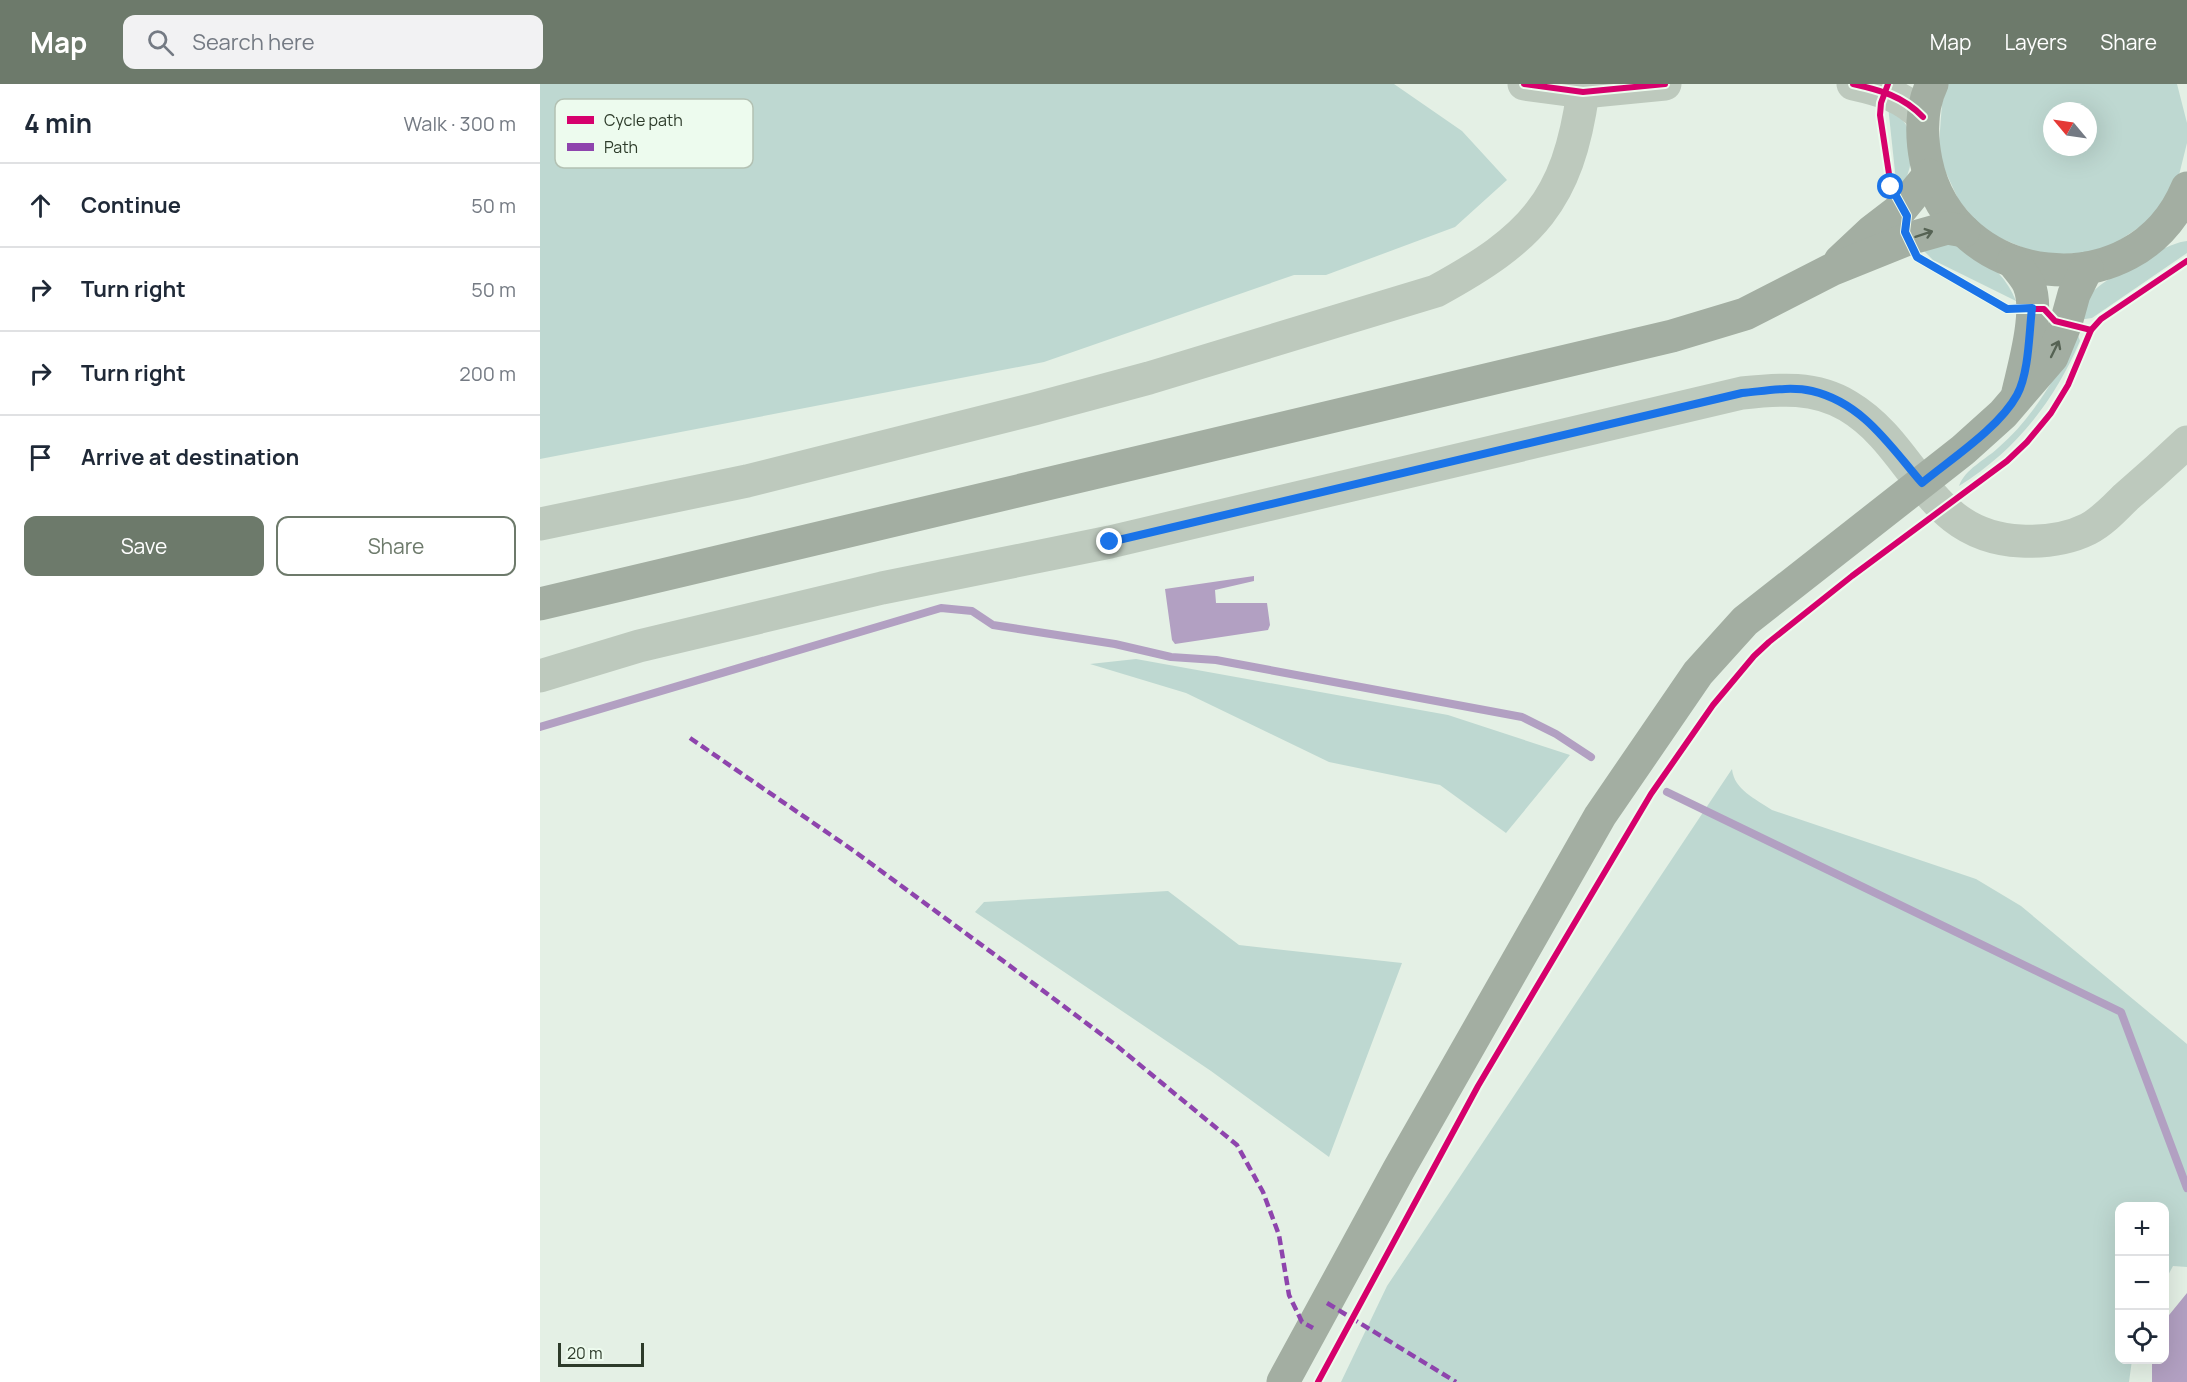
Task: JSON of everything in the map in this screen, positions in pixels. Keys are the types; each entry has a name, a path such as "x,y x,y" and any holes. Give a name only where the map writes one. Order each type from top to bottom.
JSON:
{"main road":[{"path":"1932,84 1923,117 1923,146 1929,175 1939,198 1964,231 1990,251 2013,262 2062,271 2114,261 2174,227 2187,188"},
{"path":"1831,270 1872,231 1902,208 1929,175"},
{"path":"540,604 1672,336 1745,314 1831,270 1931,231 1947,228 1964,231"},
{"path":"2013,262 2030,285 2032,308 2028,350 2018,394"},
{"path":"1283,1382 1466,1050 1600,816 1698,674 1745,621 1922,483 2003,414 2052,357 2066,323 2074,294 2086,268"}],"street":[{"path":"1524,84 1583,92 1665,84"},
{"path":"1853,84 1886,92 1902,99 1923,117"},
{"path":"540,524 747,481 1034,409 1149,378 1436,291 1476,269 1521,235 1540,215 1560,180 1575,140 1583,92"},
{"path":"540,676 639,646 859,594 1110,542 1742,393 1782,389 1812,391 1847,405 1869,420 1944,509 1974,531 1997,540 2057,539 2089,529 2187,442"}],"shaded area":[{"path":"540,84 1394,84 1462,131 1507,180 1455,227 1326,275 1294,275 1044,362 540,459"},
{"path":"1948,84 2177,84 2187,123 2187,143 2177,183 2155,217 2103,251 2043,256 1986,232 1959,201 1942,164 1939,144 1942,103"},
{"path":"1888,106 1906,124 1912,146 1909,169 1900,192 1896,181"},
{"path":"2187,241 2187,253 2092,318 2078,320 2088,298 2107,280 2165,248"},
{"path":"1951,244 1972,253 1998,272 2016,301 1933,260 1919,246"},
{"path":"2078,335 2080,341 2070,363 2031,423 1998,457 1959,486 1971,470 2023,423 2053,381"},
{"path":"1254,576 1254,581 1215,590 1216,603 1267,603 1270,625 1268,630 1175,644 1172,640 1165,589"},
{"path":"1136,659 1448,715 1570,755 1506,833 1440,785 1329,762 1186,693 1090,664"},
{"path":"1732,769 1741,788 1772,810 1976,879 2021,906 2187,1044 2187,1267 2173,1266 2169,1274 2169,1202 2115,1202 2115,1364 2131,1364 2129,1382 1341,1382 1387,1286"},
{"path":"1168,891 1239,945 1402,963 1329,1157 1211,1071 975,912 984,902"},
{"path":"2187,1293 2187,1382 2152,1382 2152,1364 2169,1364 2169,1315"}],"waterway":[{"path":"540,727 941,608 972,611 993,625 1115,644 1171,657 1216,660 1522,717 1556,734 1591,757"},
{"path":"1667,792 2121,1012 2187,1188"}],"marked path":[{"path":"690,738 854,851 1006,963 1117,1046 1237,1145 1263,1192 1279,1235 1289,1295 1302,1322 1313,1328"},
{"path":"1327,1303 1456,1382"}],"cycle path":[{"path":"1524,84 1583,92 1665,84"},
{"path":"1853,84 1891,95 1923,117"},
{"path":"1888,84 1881,103 1880,115 1891,187 1907,216 1905,232 1917,257 2007,309 2044,309 2055,321 2091,330"},
{"path":"1318,1382 1478,1086 1651,794 1713,705 1754,656 1769,642 1852,576 2007,461 2027,442 2051,413 2068,385 2091,330 2101,319 2187,261"}],"route":[{"path":"1110,542 1742,393 1782,389 1812,391 1847,405 1869,420 1922,483 2003,414 2018,394 2028,350 2032,308 2007,309 1917,257 1911,249 1905,232 1907,216 1895,198 1891,187"}]}
